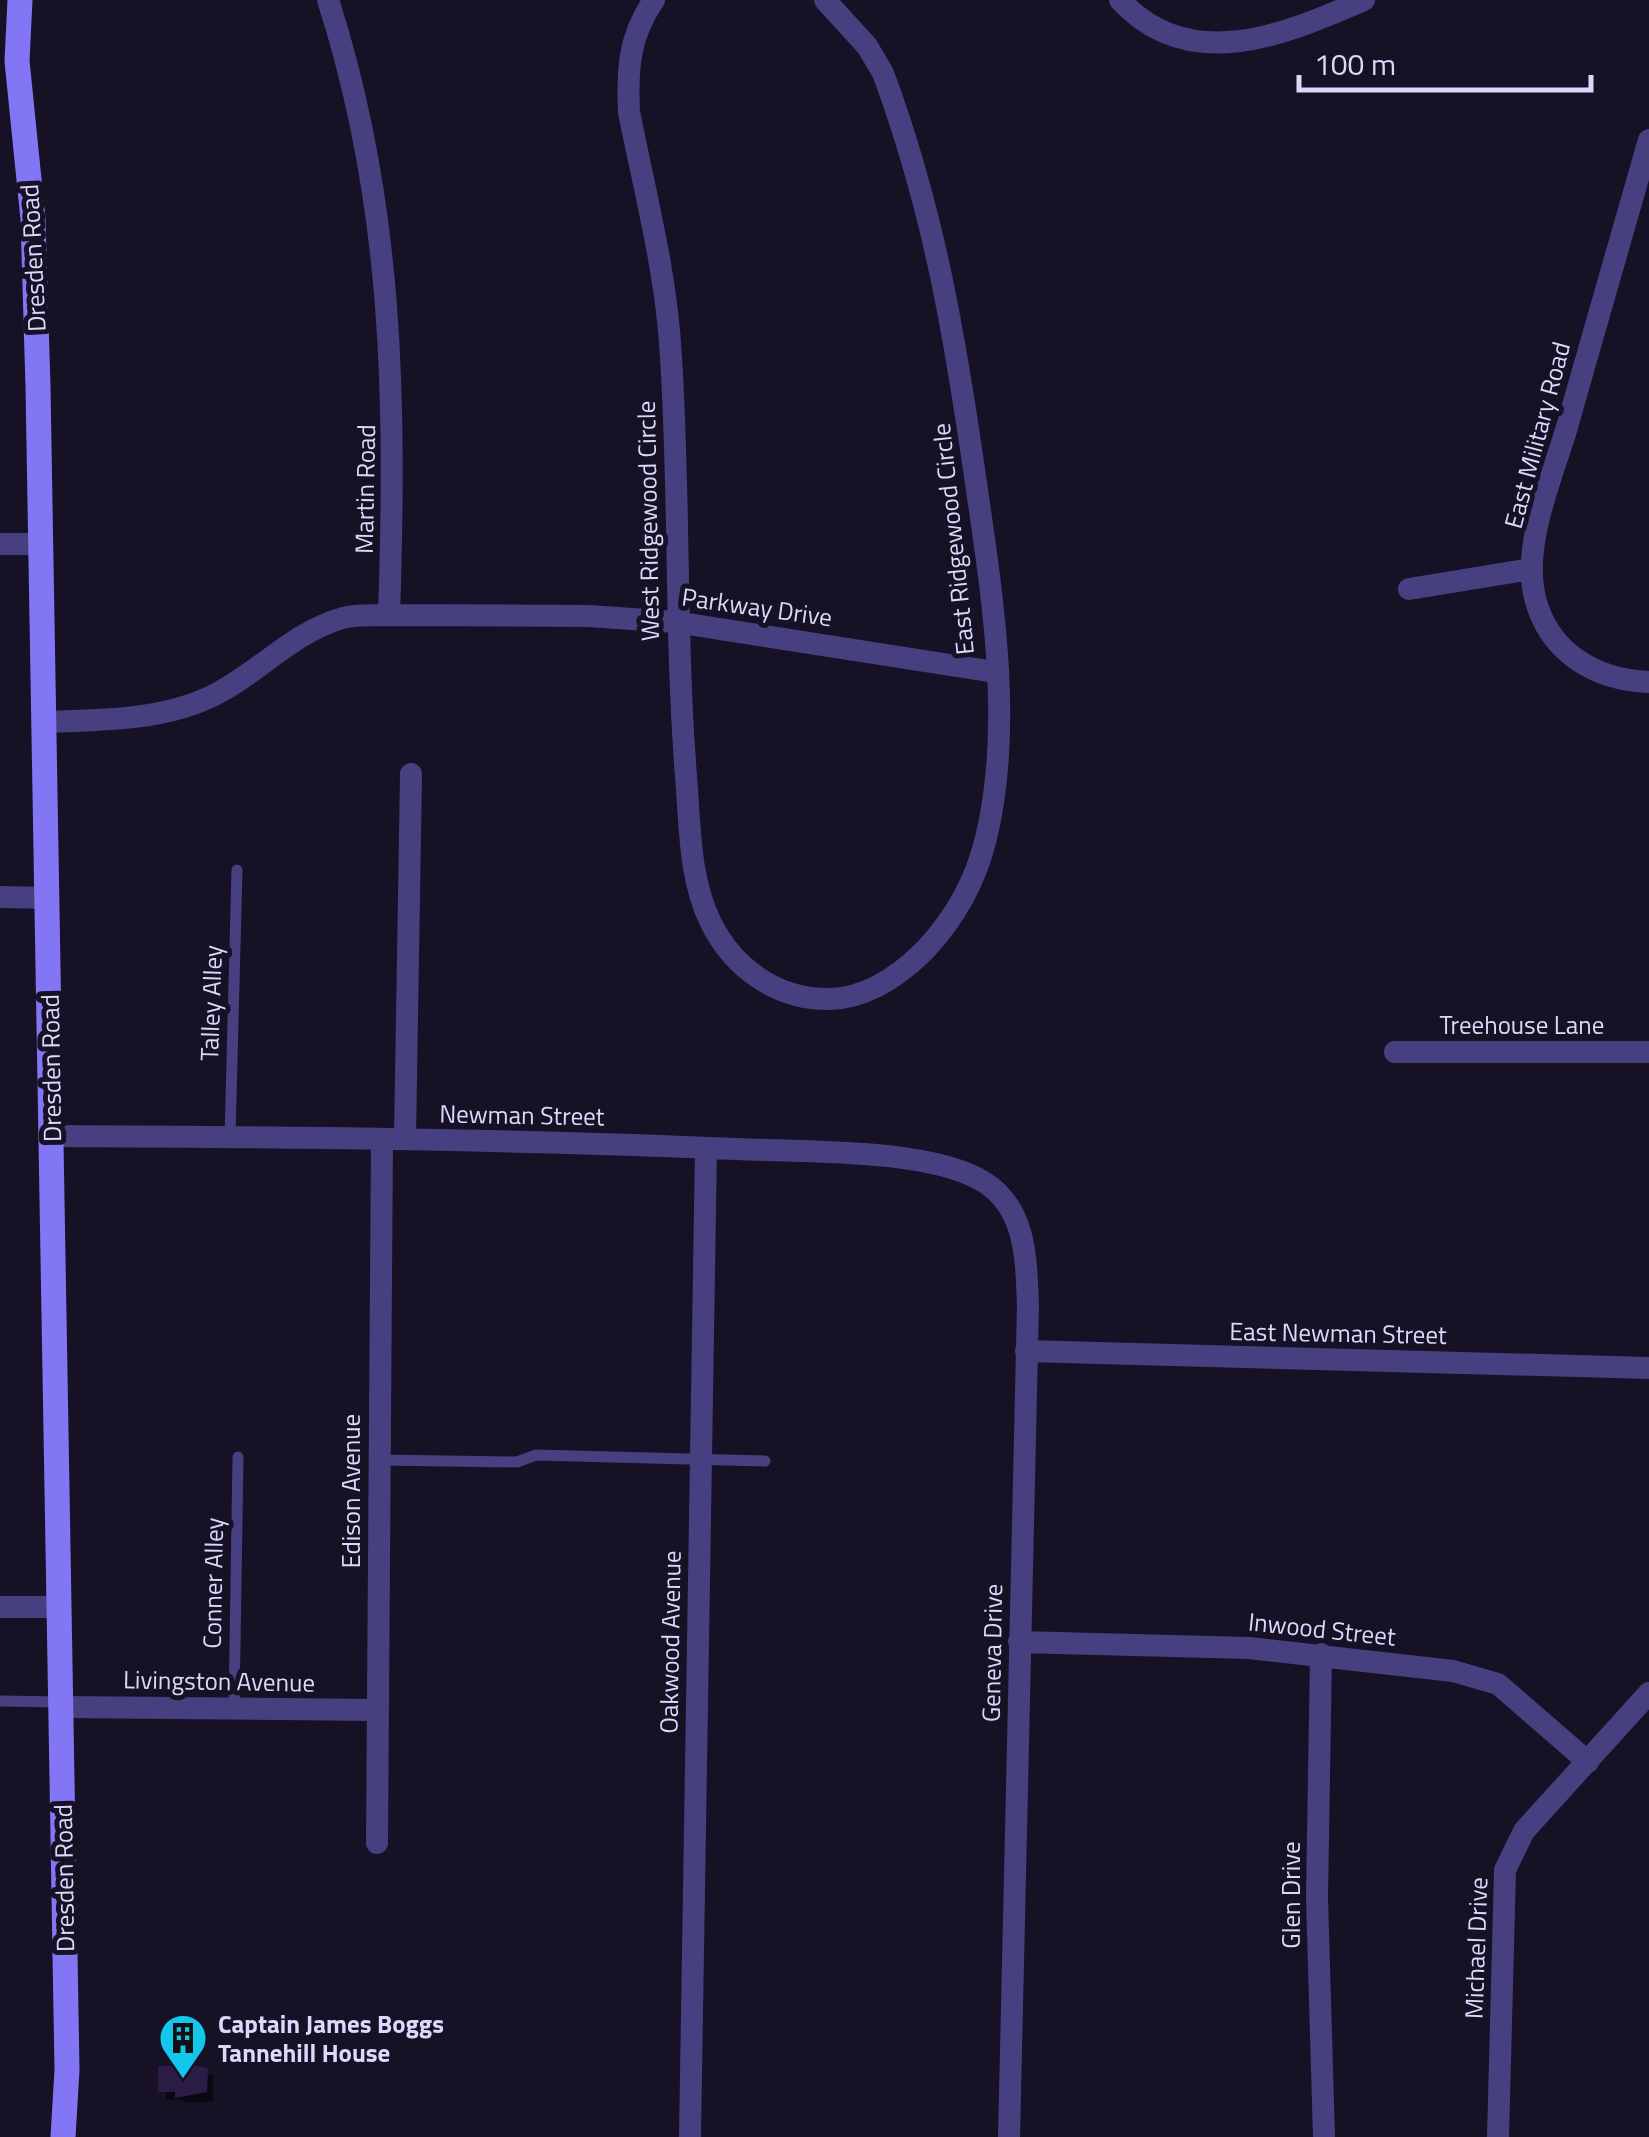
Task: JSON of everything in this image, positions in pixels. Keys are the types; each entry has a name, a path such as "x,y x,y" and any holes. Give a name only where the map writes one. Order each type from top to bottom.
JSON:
{"street":[{"name":"Dresden Road","path":"20,0 17,61 33,220 53,1136 68,2070 63,2137"},
{"name":"Martin Road","path":"328,0 368,155 385,272 394,420 389,615"},
{"name":"West Ridgewood Circle","path":"654,0 634,35 627,66 629,112 670,338 678,526 675,622 692,852 709,920 752,974 805,998"},
{"name":"East Ridgewood Circle","path":"805,998 858,996 886,983 941,933 969,890 987,836 997,762 990,577 965,390 939,250 882,72 867,46 826,0"},
{"path":"1120,0 1165,34 1208,44 1253,41 1364,0"},
{"name":"East Military Road","path":"1649,140 1554,470 1532,568 1535,597 1544,624 1571,656 1615,678 1649,682"},
{"path":"0,544 41,544"},
{"path":"1409,589 1532,568"},
{"path":"43,722 148,715 180,708 238,682 309,632 345,617 389,615"},
{"name":"Parkway Drive","path":"389,615 572,616 675,622 995,672"},
{"name":"Edison Avenue","path":"378,1843 376,1710 381,1460 411,774"},
{"path":"0,896 47,898"},
{"name":"Treehouse Lane","path":"1395,1052 1649,1052"},
{"name":"Newman Street","path":"53,1136 394,1139 856,1155 936,1165 986,1183"},
{"name":"Oakwood Avenue","path":"690,2137 706,1148"},
{"name":"Geneva Drive","path":"986,1183 1010,1206 1022,1232 1026,1352 1009,2137"},
{"name":"East Newman Street","path":"1026,1352 1649,1368"},
{"path":"0,1607 60,1607"},
{"name":"Inwood Street","path":"1019,1642 1185,1644 1320,1654 1485,1678 1536,1713 1588,1762"},
{"name":"Glen Drive","path":"1320,1654 1317,1898 1324,2137"},
{"name":"Michael Drive","path":"1498,2137 1505,1870 1524,1831 1649,1693"},
{"name":"Livingston Avenue","path":"61,1705 376,1710"}],"lane":[{"name":"Talley Alley","path":"230,1137 237,870"},
{"path":"381,1460 517,1462 536,1454 765,1461"},
{"name":"Conner Alley","path":"234,1709 238,1458"},
{"path":"0,1700 61,1705"}],"building":[{"name":"Captain James Boggs Tannehill House","path":"175,2062 208,2068 207,2092 175,2098 175,2092 158,2092 158,2066 175,2066"}],"place":[{"name":"Captain James Boggs Tannehill House","path":"183,2080"}]}
